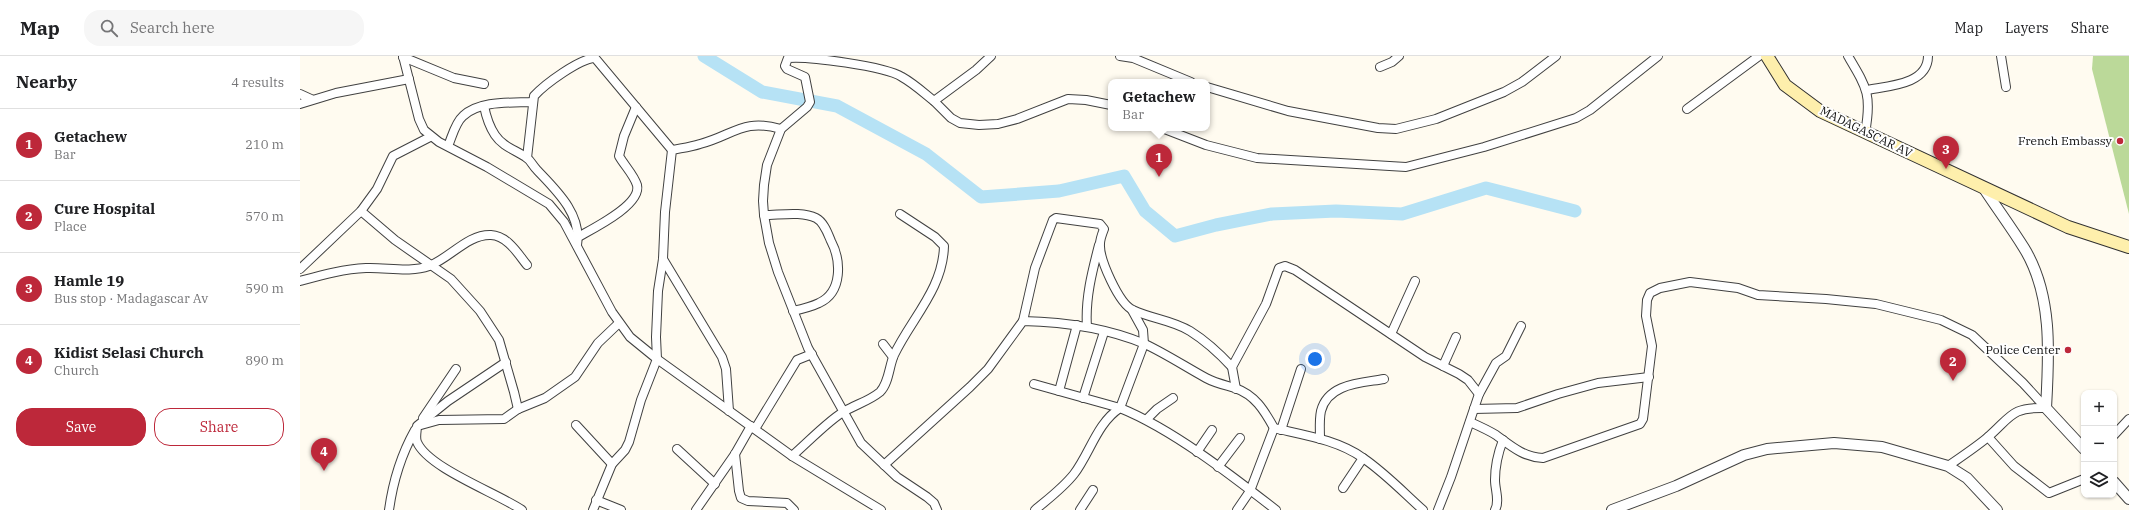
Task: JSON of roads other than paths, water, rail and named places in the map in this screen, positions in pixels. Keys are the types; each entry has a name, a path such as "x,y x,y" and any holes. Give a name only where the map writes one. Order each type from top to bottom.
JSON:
{"main road":[{"name":"MADAGASCAR AV","path":"1767,56 1785,85 1820,111 2068,227 2129,247"}],"street":[{"path":"403,56 419,118 424,130 430,137 549,204 564,222 619,323 630,337 657,359 792,456 882,510"},
{"path":"403,56 454,78 484,84"},
{"path":"934,101 976,70 991,56"},
{"path":"1120,56 1133,58 1183,79"},
{"path":"1380,67 1392,62 1399,56"},
{"path":"1210,88 1288,111 1378,128 1396,129 1436,118 1504,92 1522,82 1556,56"},
{"path":"1171,131 1206,145 1257,158 1406,167 1484,146 1576,118 1590,110 1658,56"},
{"path":"1687,109 1759,56"},
{"path":"1848,56 1867,90 1870,110 1865,133"},
{"path":"1867,90 1908,82 1924,69 1928,56"},
{"path":"2001,56 2006,87"},
{"path":"527,158 532,102 534,96 539,91 589,58 595,58 672,150 663,260 658,291 656,337 657,359 641,400 629,442 625,450 612,464 593,510"},
{"path":"937,510 934,504 927,497 897,477 861,443 812,354 778,272 769,243 764,215 763,201 767,165 781,129 804,110 810,102 805,77 787,69 785,66 788,58 816,58 884,69 902,76 934,101 951,118 960,123 979,125 998,124 1017,119 1044,107 1068,99 1086,100 1108,105"},
{"path":"300,104 311,99 409,80"},
{"path":"300,94 311,99"},
{"path":"448,146 454,129 463,116 475,109 493,104 532,102"},
{"path":"484,106 487,120 495,136 510,150 527,158 558,191 569,208 578,237 577,245"},
{"path":"578,237 620,213 633,199 637,192 637,185 619,156 624,136 636,107"},
{"path":"672,150 700,145 742,127 767,125 781,129"},
{"path":"300,269 361,211 377,189 393,156 430,137"},
{"path":"1982,186 2024,248 2038,282 2046,314 2049,361 2046,408"},
{"path":"361,211 430,266 451,279 480,311 499,340 518,410"},
{"path":"792,456 844,411 859,406 881,391 893,357 935,286 944,246 935,237 900,214"},
{"path":"764,215 806,215 816,218 821,222 837,251 839,271 836,284 830,294 819,303 793,311"},
{"path":"884,465 988,369 1023,321 1036,268 1053,220 1056,218 1100,224 1104,229 1090,278 1086,315 1087,327"},
{"path":"300,280 340,271 366,268 412,269 430,266 456,249 480,237 490,235 506,240 527,265"},
{"path":"1035,510 1062,488 1075,473 1110,414 1120,408 1144,344 1143,330 1132,310 1112,287 1100,245"},
{"path":"663,260 722,357 726,369 729,411"},
{"path":"1232,367 1266,304 1278,268 1285,266 1295,270 1334,295 1425,357 1468,380 1478,394"},
{"path":"1391,334 1415,281"},
{"path":"1470,422 1532,458 1543,458 1640,424 1643,419 1652,346 1646,316 1647,300 1650,293 1660,288 1690,282 1738,288 1758,295 1876,304 1941,320 1972,335 2023,383 2081,446"},
{"path":"1132,310 1170,321 1190,331 1208,344 1232,367 1236,389"},
{"path":"1023,321 1077,324 1144,344 1207,378 1236,389 1253,398 1261,405 1278,429 1320,439 1343,447 1363,458 1423,510"},
{"path":"417,426 440,420 504,419 518,410 545,398 562,388 575,377 598,343 619,323"},
{"path":"1059,391 1077,324"},
{"path":"1438,510 1470,422 1478,394 1496,363 1506,356 1521,326"},
{"path":"1083,398 1104,332"},
{"path":"1443,366 1456,337"},
{"path":"883,344 893,357"},
{"path":"696,510 715,484 797,360 812,354"},
{"path":"506,362 448,401 417,426 416,438 423,450 440,464 506,499 522,510"},
{"path":"389,510 392,488 405,448 417,426 456,369"},
{"path":"1237,510 1250,491 1278,429 1301,369"},
{"path":"1474,409 1516,408 1598,383 1649,377"},
{"path":"1320,439 1321,412 1328,397 1338,389 1384,378"},
{"path":"1034,384 1120,408 1147,419 1197,452 1276,510"},
{"path":"1147,419 1157,409 1173,398"},
{"path":"1948,466 1988,437 2014,412 2028,407 2046,408"},
{"path":"2117,432 2129,419"},
{"path":"576,425 612,464"},
{"path":"1197,452 1212,430"},
{"path":"1988,437 2014,466 2049,493 2081,480"},
{"path":"1218,467 1240,438"},
{"path":"1495,510 1498,501 1495,490 1496,467 1503,440"},
{"path":"1612,510 1676,486 1744,454 1767,449 1834,443 1882,447 1948,466 1967,478 1997,510"},
{"path":"678,449 715,484"},
{"path":"735,454 741,498 748,501 787,503 794,510"},
{"path":"1343,488 1363,458"},
{"path":"2117,485 2129,499"},
{"path":"1080,510 1093,490"},
{"path":"596,500 621,510"}],"waterway":[{"path":"704,56 762,92 837,106 926,154 981,197 1059,191 1124,176 1145,211 1175,236 1216,225 1272,214 1336,211 1402,214 1486,188 1575,211"}],"place":[{"name":"French Embassy","path":"2120,141"},
{"name":"Hamle 19","path":"1946,169"},
{"name":"Getachew","path":"1159,177"},
{"name":"Police Center","path":"2068,350"},
{"name":"Cure Hospital","path":"1953,381"},
{"name":"Kidist Selasi Church","path":"324,471"}]}
